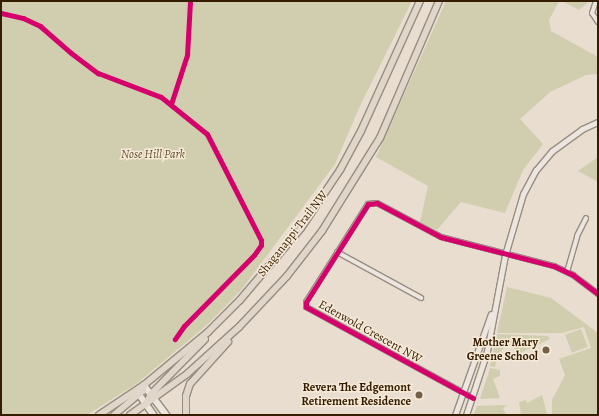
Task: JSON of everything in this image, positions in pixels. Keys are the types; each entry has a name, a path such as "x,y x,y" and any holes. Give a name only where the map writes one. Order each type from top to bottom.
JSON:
{"main road":[{"name":"Shaganappi Trail NW","path":"99,415 138,392 144,384 208,332 240,300 301,228 336,176 361,131 420,1"},
{"name":"Shaganappi Trail NW","path":"130,415 146,404 153,396 187,374 239,327 296,265 322,231 356,179 380,138 439,1"},
{"path":"186,415 186,396 190,384 237,333 239,327"},
{"path":"153,396 203,342 208,332"},
{"path":"144,384 167,415"},
{"path":"114,415 138,392 154,415"}],"street":[{"path":"596,1 592,13 598,22"},
{"path":"455,415 493,309 519,202 536,170 560,144 582,128 598,122"},
{"name":"Edenwold Crescent NW","path":"473,398 463,394 306,307 306,302 364,207 374,203 441,237 568,272"},
{"path":"586,218 576,236 568,272 598,294"},
{"path":"337,252 421,298"},
{"path":"466,415 473,398 491,333 493,309"}],"green space":[{"name":"Nose Hill Park","path":"1,1 412,1 360,106 335,164 242,289 207,325 136,384 87,415 1,415"},
{"path":"446,1 559,1 549,20 551,31 598,57 598,74 586,75 550,92 520,119 543,144 523,170 505,213 461,202 437,230 420,222 428,186 376,157"},
{"path":"562,1 590,1 579,10"},
{"path":"598,157 598,182 578,171"},
{"path":"507,287 551,298 598,333 598,415 552,415 552,400 565,375 559,359 591,348 584,327 562,333 497,333"},
{"path":"581,329 588,347 572,353 565,335"},
{"path":"497,334 548,336 550,339 520,353 510,345 509,347 505,346 498,355 495,367 490,366"},
{"path":"490,368 500,370 500,376 493,379 500,398 480,399"},
{"path":"542,395 547,414 521,415 519,402 526,400 527,403"},
{"path":"477,406 507,406 503,408 506,415 474,414"}],"cycle path":[{"path":"171,104 187,55 190,1"},
{"path":"1,13 23,18 40,26 71,53 98,73 161,97 207,134 261,240 261,245 254,255 184,326 175,339"},
{"path":"473,398 306,307 306,302 368,204 377,203 441,237 554,266 573,275 598,294"}],"place":[{"name":"Mother Mary Greene School","path":"546,350"},
{"name":"Revera The Edgemont Retirement Residence","path":"419,395"}]}
